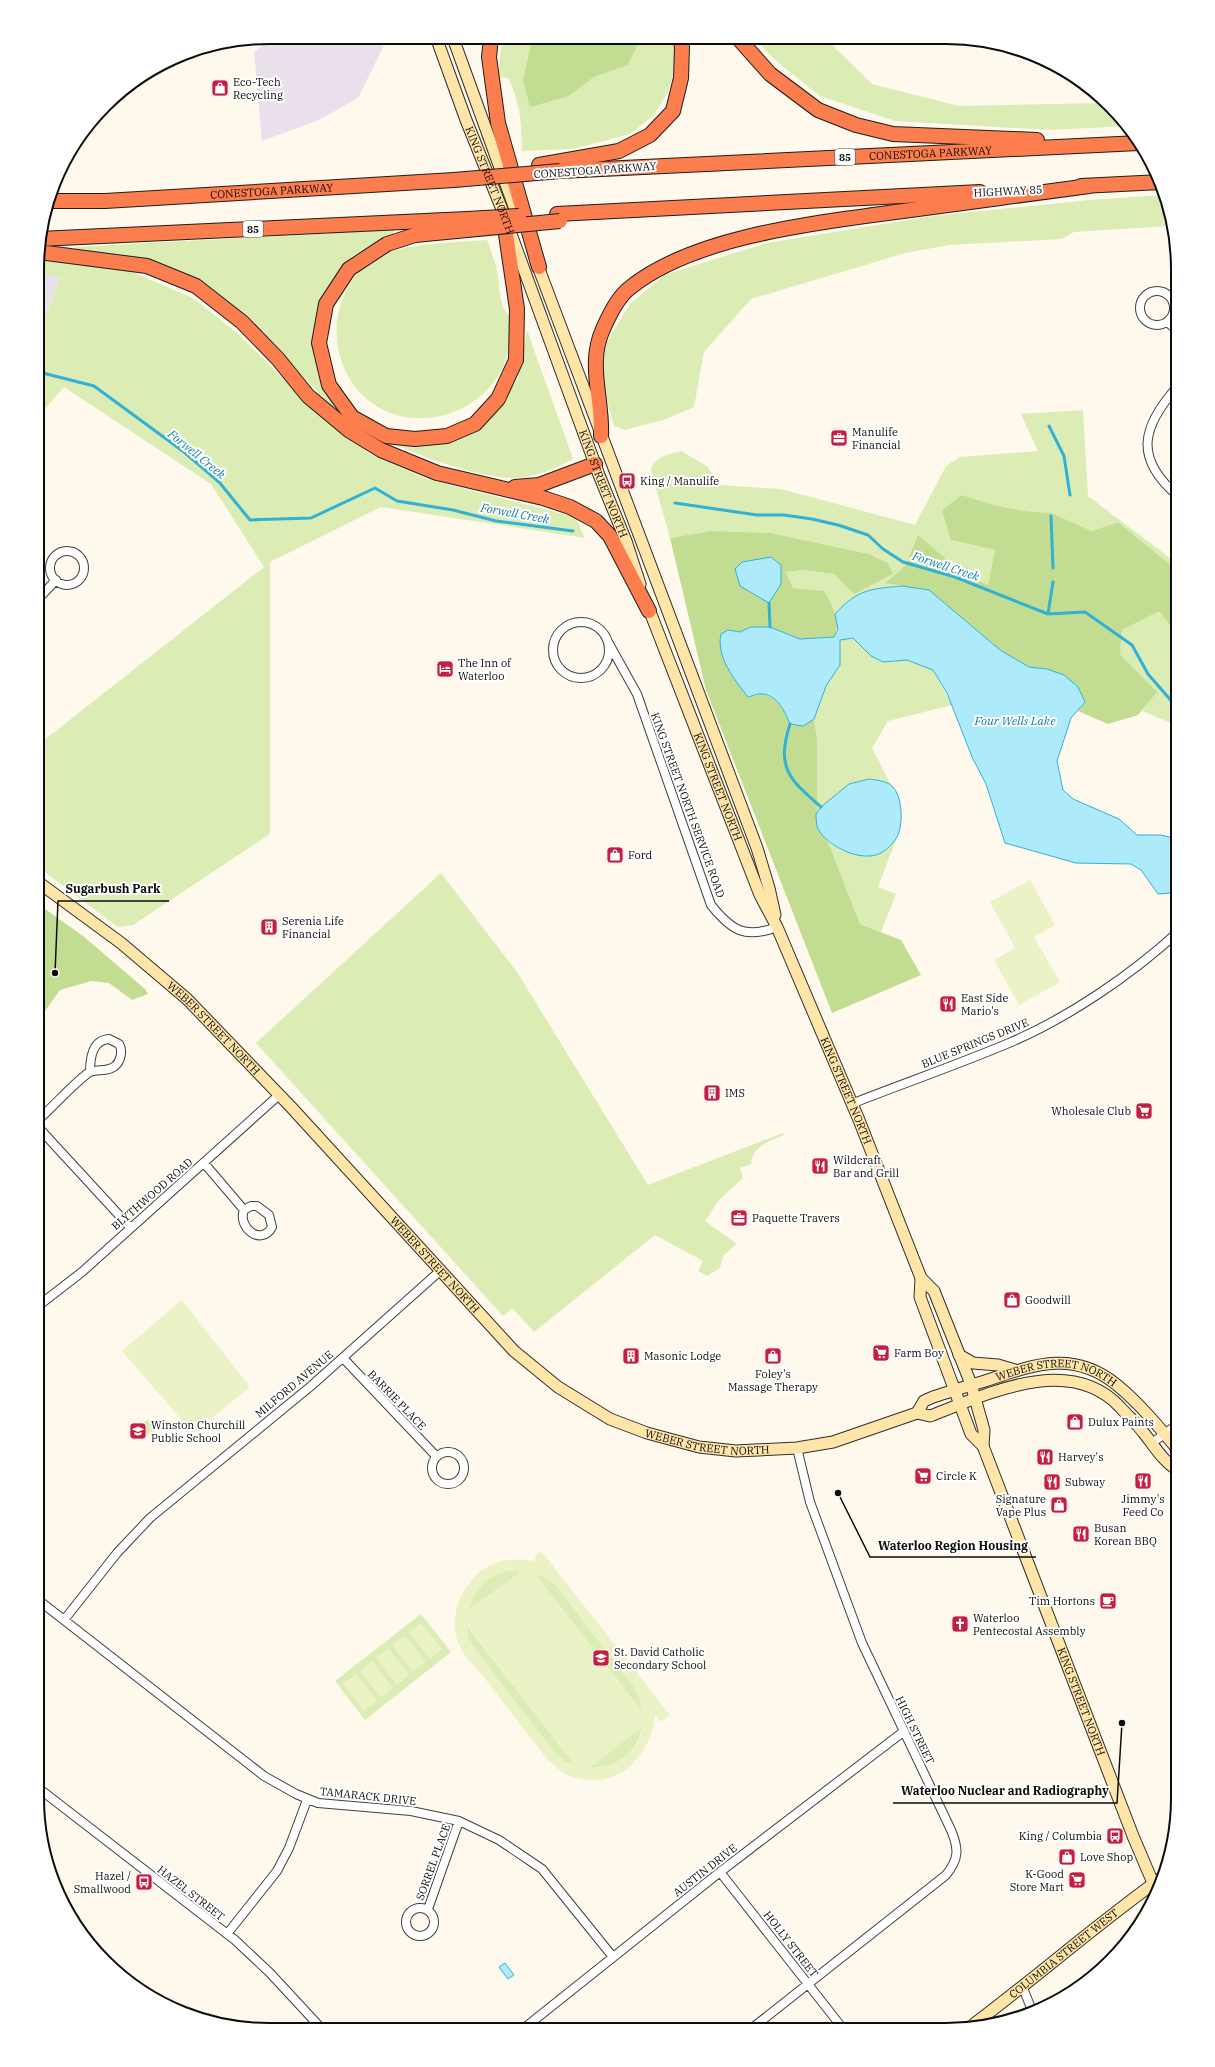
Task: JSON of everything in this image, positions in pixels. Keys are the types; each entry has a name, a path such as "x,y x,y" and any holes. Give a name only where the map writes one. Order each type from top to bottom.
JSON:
{"highway":[{"path":"491,44 489,57 498,123 539,267"},
{"path":"454,180 619,151 650,135 673,111 681,78 681,44"},
{"path":"743,44 770,74 818,110 856,125 893,134 1132,143"},
{"name":"CONESTOGA PARKWAY","path":"55,200 113,200 454,180 560,171 1132,143"},
{"name":"85","path":"1089,186 1154,182"},
{"path":"601,436 602,416 595,364 602,331 620,300 629,288 648,274 680,259 713,247 806,224 1089,186"},
{"name":"HIGHWAY 85","path":"467,224 559,217 600,211 1089,186"},
{"path":"467,224 416,235 387,244 349,269 326,304 319,343 329,385 352,417 386,436 415,439 447,436 475,424 498,399 516,360 517,316 503,212"},
{"name":"85","path":"46,239 467,224"},
{"path":"44,253 147,266 196,286 242,322 278,359 308,396 350,431 381,450 411,464 437,473 543,498 570,507 596,521 610,536 649,611"},
{"path":"483,484 517,487 539,485 595,464"}],"main road":[{"name":"KING STREET NORTH","path":"438,44 466,120 503,212 595,464 626,541 649,611 760,895 777,927 851,1104 921,1278 934,1291 971,1384 984,1430 983,1446"},
{"name":"KING STREET NORTH","path":"455,44 502,174 539,267 756,848 769,888 777,927"},
{"name":"WEBER STREET NORTH","path":"44,886 121,943 164,978 202,1014 279,1095 514,1351 558,1388 610,1419 652,1434 699,1446 736,1451 797,1448 833,1442 917,1413 930,1416 976,1399 1034,1382 1056,1380 1079,1382 1097,1389 1114,1401 1163,1457 1171,1464"},
{"name":"KING STREET NORTH","path":"921,1278 920,1297 971,1434 983,1446 1130,1830 1154,1884"},
{"path":"959,1355 973,1363 998,1365 1015,1370"},
{"name":"WEBER STREET NORTH","path":"917,1413 924,1401 971,1384 1030,1365 1060,1363 1090,1370 1116,1384 1152,1419 1171,1442"},
{"name":"COLUMBIA STREET WEST","path":"979,2020 1023,1988 1129,1901 1152,1889"}],"street":[{"path":"1171,299 1165,293 1160,291 1149,293 1144,296 1140,307 1143,319 1154,325 1167,322 1171,317"},
{"path":"1167,322 1171,325"},
{"path":"1171,394 1162,404 1152,422 1148,438 1148,455 1156,474 1171,489"},
{"path":"69,550 79,555 84,566 82,577 78,581 66,585 56,580 50,571 50,566 54,556 58,553 69,550"},
{"path":"44,592 56,580"},
{"name":"KING STREET NORTH SERVICE ROAD","path":"608,642 609,652 606,662 602,668 590,676 576,678 566,674 555,661 553,652 554,642 563,628 572,623 582,622 593,625 601,631 608,642 637,694 711,905 724,922 738,931 754,933 777,927"},
{"name":"BLUE SPRINGS DRIVE","path":"851,1104 1010,1043 1050,1023 1076,1009 1160,949 1171,939"},
{"path":"44,1114 90,1072 107,1071 115,1066 120,1059 121,1051 118,1044 109,1039 98,1042 92,1053 90,1072"},
{"name":"BLYTHWOOD ROAD","path":"44,1301 82,1272 130,1227 279,1095"},
{"path":"44,1134 130,1227"},
{"path":"204,1163 244,1210"},
{"name":"MILFORD AVENUE","path":"64,1620 117,1553 150,1518 343,1358 441,1270"},
{"name":"BARRIE PLACE","path":"343,1358 436,1456"},
{"path":"1152,1443 1171,1429"},
{"name":"HIGH STREET","path":"760,2023 946,1875 956,1859 956,1841 952,1830 903,1732 862,1643 810,1502 797,1448"},
{"path":"445,1452 451,1452 459,1456 464,1468 460,1480 450,1485 442,1484 436,1480 431,1471 433,1461 436,1456 445,1452"},
{"name":"TAMARACK DRIVE","path":"44,1604 264,1776 307,1800 318,1803 411,1811 459,1821 499,1840 542,1869 613,1957"},
{"name":"AUSTIN DRIVE","path":"530,2023 720,1872 903,1732"},
{"name":"HAZEL STREET","path":"44,1792 227,1934 270,1973 316,2023"},
{"path":"227,1934 277,1871 289,1848 307,1800"},
{"name":"SORREL PLACE","path":"428,1909 459,1821"},
{"name":"HOLLY STREET","path":"720,1872 839,2023"},
{"path":"1023,1988 1030,2007"}],"shaded area":[{"path":"265,44 380,44 383,47 358,98 319,120 262,141 254,52"},
{"path":"44,274 60,276 44,321"}],"green space":[{"path":"501,44 531,44 523,80 569,96 594,77 628,65 638,44 674,44 676,64 668,92 653,116 630,134 573,149 522,151 521,122 516,96 508,78 498,77"},
{"path":"531,44 638,44 628,65 594,77 569,96 530,107 523,80"},
{"path":"759,44 831,44 872,84 959,106 1097,103 1119,126 1049,130 895,121 820,96 775,60"},
{"path":"1158,195 1167,226 1074,232 1062,239 949,245 905,253 751,299 704,352 694,407 666,419 625,430 614,426 605,394 603,374 606,343 630,304 664,275 767,243 933,216 1089,200"},
{"path":"394,230 393,235 351,257 330,284 319,311 315,346 320,379 342,417 243,314 203,285 75,252 75,247"},
{"path":"487,240 496,266 502,304 510,320 509,347 502,368 490,387 474,401 455,411 434,417 413,418 392,413 372,403 356,388 345,370 338,349 337,328 340,308 347,288 360,271 377,257 387,253 414,246"},
{"path":"44,260 130,271 193,298 238,334 326,421 370,454 427,479 575,517 585,538 381,507 270,562 270,834 133,925 118,927 44,872 44,740 264,567 211,484 64,387 44,410 44,321 60,277 44,275"},
{"path":"527,330 573,459 552,469 523,478 498,477 481,474 446,464 380,439 482,426 518,379"},
{"path":"1083,410 1088,496 1171,559 1171,565 1118,522 1092,531 1051,513 1024,511 994,505 962,495 951,540 995,550 988,586 962,572 918,535 905,566 886,582 902,586 881,588 865,592 851,600 835,614 824,591 792,588 786,572 802,570 834,574 854,593 893,574 888,563 869,554 771,533 711,531 670,538 651,470 655,462 659,459 681,451 708,467 718,485 781,489 915,525 946,466 960,457 1038,451 1021,414"},
{"path":"962,495 994,505 1024,511 1051,513 1092,531 1118,522 1171,565 1171,626 1159,611 1122,630 1120,654 1157,692 1138,715 1108,724 1078,711 1085,702 1047,669 1029,668 1000,650 929,590 885,583 905,566 918,535 962,572 988,585 995,550 951,540 942,510"},
{"path":"711,531 771,533 869,554 888,563 893,574 854,594 834,574 802,570 786,572 793,588 824,591 835,614 837,625 834,637 800,639 770,627 751,627 740,632 728,630 755,696 762,693 776,700 786,713 803,726 814,719 817,739 817,828 828,842 860,924 901,940 921,975 832,1013 706,690 670,538"},
{"path":"1159,610 1171,626 1171,681 1169,686 1171,687 1171,723 1142,711 1156,692 1120,654 1122,630"},
{"path":"853,638 871,656 883,662 907,660 933,670 952,705 888,721 872,748 891,785 869,779 821,807 816,814 817,739 814,719 826,686 840,665 840,640"},
{"path":"899,832 878,887 896,894 881,932 860,924 828,842 842,851 893,842"},
{"path":"441,873 517,972 648,1185 783,1133 784,1135 767,1142 758,1148 752,1158 751,1164 740,1168 743,1178 719,1200 705,1221 737,1244 723,1256 720,1268 707,1276 698,1271 703,1261 655,1235 534,1332 512,1308 503,1316 256,1043"},
{"path":"1030,880 1055,925 1034,937 1060,982 1019,1005 994,960 1015,948 990,902"},
{"path":"44,908 83,936 145,989 148,994 132,1000 109,983 91,981 60,990 44,1013"},
{"path":"182,1300 250,1387 193,1433 122,1351"},
{"path":"146,1420 152,1420 156,1424 156,1430 152,1434 146,1434 142,1430 142,1424"},
{"path":"541,1551 670,1715 661,1722 655,1714 652,1730 647,1744 639,1757 628,1768 616,1775 602,1780 586,1780 570,1776 548,1760 469,1660 460,1647 457,1638 455,1621 458,1604 466,1588 477,1574 492,1564 518,1559 537,1561 534,1557","holes":["516,1570 520,1572 469,1610 475,1594 485,1582 499,1573","535,1574 543,1576 556,1585 635,1688 640,1699 642,1711","468,1626 574,1765 564,1761 554,1752 476,1651 468,1637","642,1727 637,1745 624,1758 607,1766 589,1768"]},
{"path":"516,1570 521,1572 468,1610 475,1594 491,1577 499,1573"},
{"path":"535,1574 543,1576 556,1585 635,1688 640,1699 642,1712"},
{"path":"421,1614 451,1652 365,1720 335,1681"},
{"path":"421,1623 442,1649 430,1659 409,1632"},
{"path":"467,1626 575,1765 564,1761 554,1752 476,1651 468,1637"},
{"path":"405,1635 426,1662 413,1672 392,1645"},
{"path":"388,1648 409,1675 397,1685 376,1658"},
{"path":"372,1661 393,1688 381,1698 360,1671"},
{"path":"356,1674 377,1701 364,1711 343,1684"},
{"path":"642,1727 640,1737 636,1745 624,1758 608,1765 589,1768"}],"water":[{"path":"771,557 781,565 781,584 769,603 740,586 735,569 742,562"},
{"name":"Four Wells Lake","path":"902,586 929,590 1000,650 1029,667 1047,669 1064,675 1078,687 1085,702 1071,718 1057,761 1063,790 1073,799 1119,819 1137,835 1161,835 1171,837 1171,893 1158,894 1141,870 1131,864 1076,863 1005,843 986,784 972,757 947,693 933,670 907,660 883,662 871,656 853,638 840,640 840,665 826,686 814,719 803,726 790,724 777,701 768,695 760,694 748,697 727,667 721,651 720,643 721,634 728,630 740,632 751,627 770,627 800,639 834,637 838,629 835,614 858,595 881,588"},
{"path":"869,779 887,783 895,790 900,801 901,808 900,827 898,835 894,841 881,853 873,856 855,855 837,847 823,836 816,824 816,814 821,807 849,784"},
{"path":"505,1963 514,1975 508,1979 499,1967"}],"waterway":[{"name":"Forwell Creek","path":"44,373 94,386 184,452 219,482 250,520 311,518 375,488 397,501 453,510 496,521 573,531"},
{"path":"1049,426 1064,456 1070,495"},
{"name":"Forwell Creek","path":"675,503 757,515 784,515 838,525 868,535 883,549 903,562 955,577 1048,614 1085,612 1132,645 1148,674 1171,701"},
{"path":"1051,516 1053,568"},
{"path":"1048,614 1053,582"},
{"path":"769,603 770,627"},
{"path":"790,724 784,752 788,772 793,780 821,807"}],"place":[{"name":"Eco-Tech Recycling","path":"220,88"},
{"name":"Manulife Financial","path":"839,438"},
{"name":"King / Manulife","path":"627,481"},
{"name":"The Inn of Waterloo","path":"445,669"},
{"name":"Ford","path":"615,855"},
{"name":"Serenia Life Financial","path":"269,927"},
{"name":"Sugarbush Park","path":"55,973"},
{"name":"East Side Mario's","path":"948,1004"},
{"name":"IMS","path":"712,1093"},
{"name":"Wholesale Club","path":"1144,1111"},
{"name":"Wildcraft Bar and Grill","path":"820,1166"},
{"name":"Paquette Travers","path":"739,1218"},
{"name":"Goodwill","path":"1012,1300"},
{"name":"Farm Boy","path":"881,1353"},
{"name":"Masonic Lodge","path":"631,1356"},
{"name":"Foley's Massage Therapy","path":"773,1356"},
{"name":"Dulux Paints","path":"1075,1422"},
{"name":"Winston Churchill Public School","path":"138,1431"},
{"name":"Harvey's","path":"1045,1457"},
{"name":"Circle K","path":"923,1476"},
{"name":"Jimmy's Feed Co","path":"1143,1481"},
{"name":"Subway","path":"1052,1482"},
{"name":"Waterloo Region Housing","path":"838,1493"},
{"name":"Signature Vape Plus","path":"1059,1505"},
{"name":"Busan Korean BBQ","path":"1081,1534"},
{"name":"Tim Hortons","path":"1108,1601"},
{"name":"Waterloo Pentecostal Assembly","path":"960,1624"},
{"name":"St. David Catholic Secondary School","path":"601,1658"},
{"name":"Waterloo Nuclear and Radiography","path":"1122,1723"},
{"name":"King / Columbia","path":"1115,1836"},
{"name":"Love Shop","path":"1067,1857"},
{"name":"K-Good Store Mart","path":"1077,1880"},
{"name":"Hazel / Smallwood","path":"144,1882"}]}
